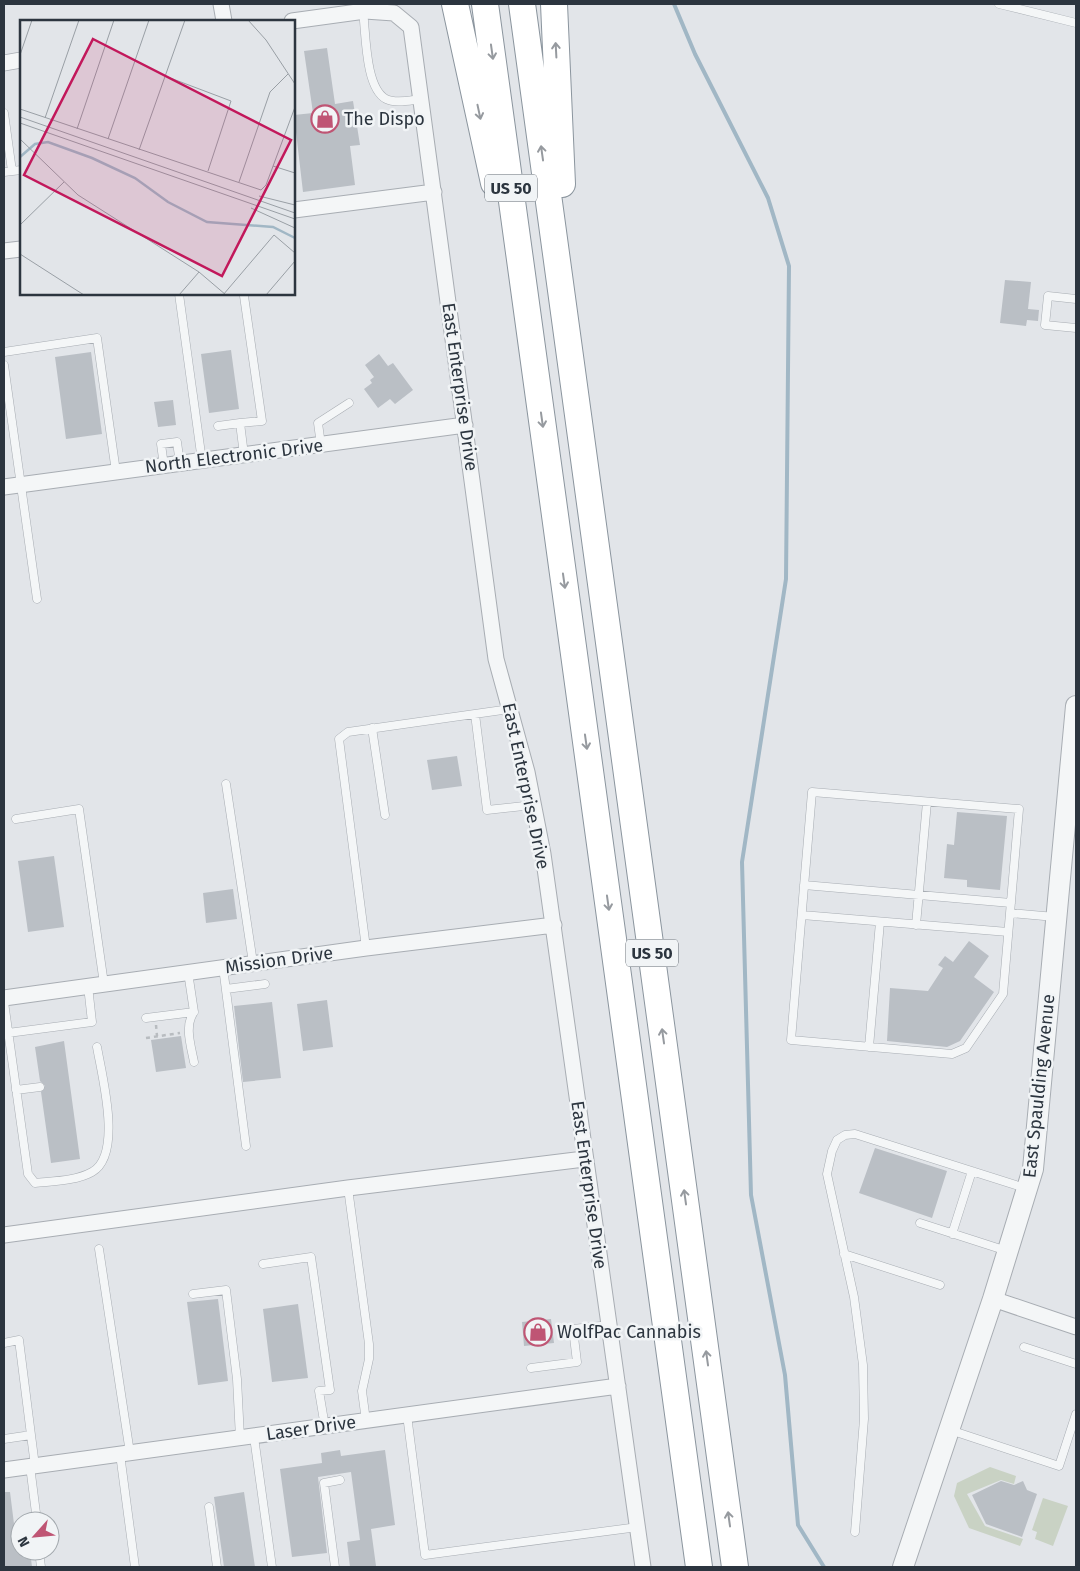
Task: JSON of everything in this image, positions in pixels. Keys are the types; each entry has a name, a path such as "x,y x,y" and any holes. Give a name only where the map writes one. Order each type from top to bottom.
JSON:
{"highway":[{"path":"455,4 536,372"},
{"name":"US 50","path":"485,4 699,1567"},
{"name":"US 50","path":"522,4 735,1567"},
{"path":"554,4 568,340"}],"street":[{"path":"221,4 224,20"},
{"path":"295,21 363,11"},
{"name":"East Enterprise Drive","path":"363,11 394,13 411,27 496,658 534,805 554,925 584,1159 610,1325 643,1567"},
{"path":"4,62 20,60"},
{"path":"295,210 434,192"},
{"path":"4,251 20,249"},
{"name":"North Electronic Drive","path":"4,487 465,426"},
{"name":"East Spaulding Avenue","path":"903,1567 993,1299 1032,1169 1076,706"},
{"name":"Mission Drive","path":"4,998 366,948 554,925"},
{"path":"4,1235 348,1188 584,1159"},
{"path":"993,1299 1076,1327"},
{"name":"Laser Drive","path":"4,1470 618,1386"}],"lane":[{"path":"999,4 1076,23"},
{"path":"363,11 374,87 385,99 392,101 421,99"},
{"path":"4,113 8,171"},
{"path":"178,295 202,461"},
{"path":"218,426 262,421 244,296"},
{"path":"1076,299 1048,296 1045,325 1076,328"},
{"path":"4,352 97,338 116,472"},
{"path":"4,365 37,599"},
{"path":"321,445 318,423 349,403"},
{"path":"240,423 244,455"},
{"path":"164,466 161,444 177,442 180,464"},
{"path":"366,948 338,748 339,739 342,734 372,728 510,709"},
{"path":"475,714 487,810 534,805"},
{"path":"372,728 385,815"},
{"path":"226,784 253,963"},
{"path":"812,792 926,802 1019,809 1003,994 966,1048 952,1054 791,1040 812,792"},
{"path":"916,925 926,802"},
{"path":"16,819 79,809 104,984"},
{"path":"804,885 1011,903"},
{"path":"1010,913 1056,917"},
{"path":"802,915 1008,932"},
{"path":"869,1047 880,922"},
{"path":"223,967 246,1146"},
{"path":"188,972 194,1012 189,1023 194,1062"},
{"path":"226,989 265,984"},
{"path":"8,1033 92,1022 88,986"},
{"path":"4,1002 30,1178 35,1183 82,1177 94,1171 100,1163 108,1144 108,1130 97,1047"},
{"path":"146,1018 194,1012"},
{"path":"16,1090 40,1087"},
{"path":"854,1532 865,1392 854,1297 827,1174 832,1151 837,1140 845,1135 855,1134 1027,1188"},
{"path":"952,1234 972,1171"},
{"path":"348,1188 369,1344 370,1359 362,1391 366,1421"},
{"path":"920,1223 1007,1252"},
{"path":"99,1249 125,1453 135,1567"},
{"path":"844,1254 940,1285"},
{"path":"263,1264 311,1258 330,1390 320,1391 325,1427"},
{"path":"193,1294 226,1290 237,1379 272,1567"},
{"path":"531,1368 577,1362 573,1329 610,1325"},
{"path":"4,1343 19,1340 31,1435 36,1511"},
{"path":"1024,1347 1076,1364"},
{"path":"948,1429 1059,1466 1076,1414"},
{"path":"407,1415 425,1555 638,1527"},
{"path":"4,1439 31,1435"},
{"path":"336,1567 324,1483 340,1480"},
{"path":"209,1506 217,1567"}],"path":[{"path":"146,1038 189,1031"}],"green space":[{"path":"990,1467 1016,1476 1014,1484 1001,1480 967,1494 985,1526 1023,1539 1020,1546 969,1528 954,1496 957,1483"},
{"path":"1043,1498 1068,1506 1053,1546 1035,1539 1037,1532 1032,1530"}],"building":[{"name":"The Dispo","path":"327,48 335,104 353,101 360,145 350,146 355,185 303,192 295,115 313,113 304,51"},
{"path":"1005,280 1031,282 1028,309 1039,310 1038,321 1027,320 1026,326 1000,323"},
{"path":"231,350 239,409 209,413 201,354"},
{"path":"91,352 102,434 66,439 55,357"},
{"path":"379,354 388,366 393,363 413,390 395,404 390,399 378,408 364,389 372,383 370,380 374,377 365,365"},
{"path":"173,400 176,425 158,427 154,402"},
{"path":"457,756 462,786 432,790 427,760"},
{"path":"957,812 1007,816 1000,890 967,887 967,880 944,878 947,844 954,845"},
{"path":"54,856 64,927 28,932 18,861"},
{"path":"233,889 237,919 206,923 203,893"},
{"path":"969,941 989,956 974,977 994,992 960,1041 947,1047 887,1041 890,988 928,991 943,968 938,965 945,956 953,962"},
{"path":"327,1000 333,1047 303,1051 297,1004"},
{"path":"272,1002 281,1078 243,1082 234,1006"},
{"path":"181,1036 186,1068 156,1072 151,1040"},
{"path":"64,1041 80,1159 51,1163 41,1092 45,1086 40,1081 35,1047"},
{"path":"875,1148 947,1171 932,1218 859,1193"},
{"path":"218,1299 228,1381 198,1385 187,1302"},
{"path":"298,1304 308,1378 272,1382 263,1309"},
{"name":"WolfPac Cannabis","path":"551,1319 554,1343 524,1346 522,1322"},
{"path":"340,1450 341,1456 385,1450 395,1525 371,1529 376,1566 350,1567 347,1542 360,1540 351,1472 318,1477 327,1553 292,1557 280,1469 322,1463 321,1453"},
{"path":"1001,1481 1014,1485 1023,1481 1027,1490 1037,1494 1022,1537 986,1524 972,1495"},
{"path":"4,1492 10,1492 12,1511 10,1511 10,1561 31,1561 32,1567 4,1567"},
{"path":"244,1492 255,1567 224,1567 214,1497"}],"waterway":[{"path":"674,4 695,54 768,198 789,266 786,579 742,862 751,1195 785,1375 798,1525 824,1567"}],"place":[{"name":"The Dispo","path":"325,119"},
{"name":"WolfPac Cannabis","path":"538,1332"}]}
